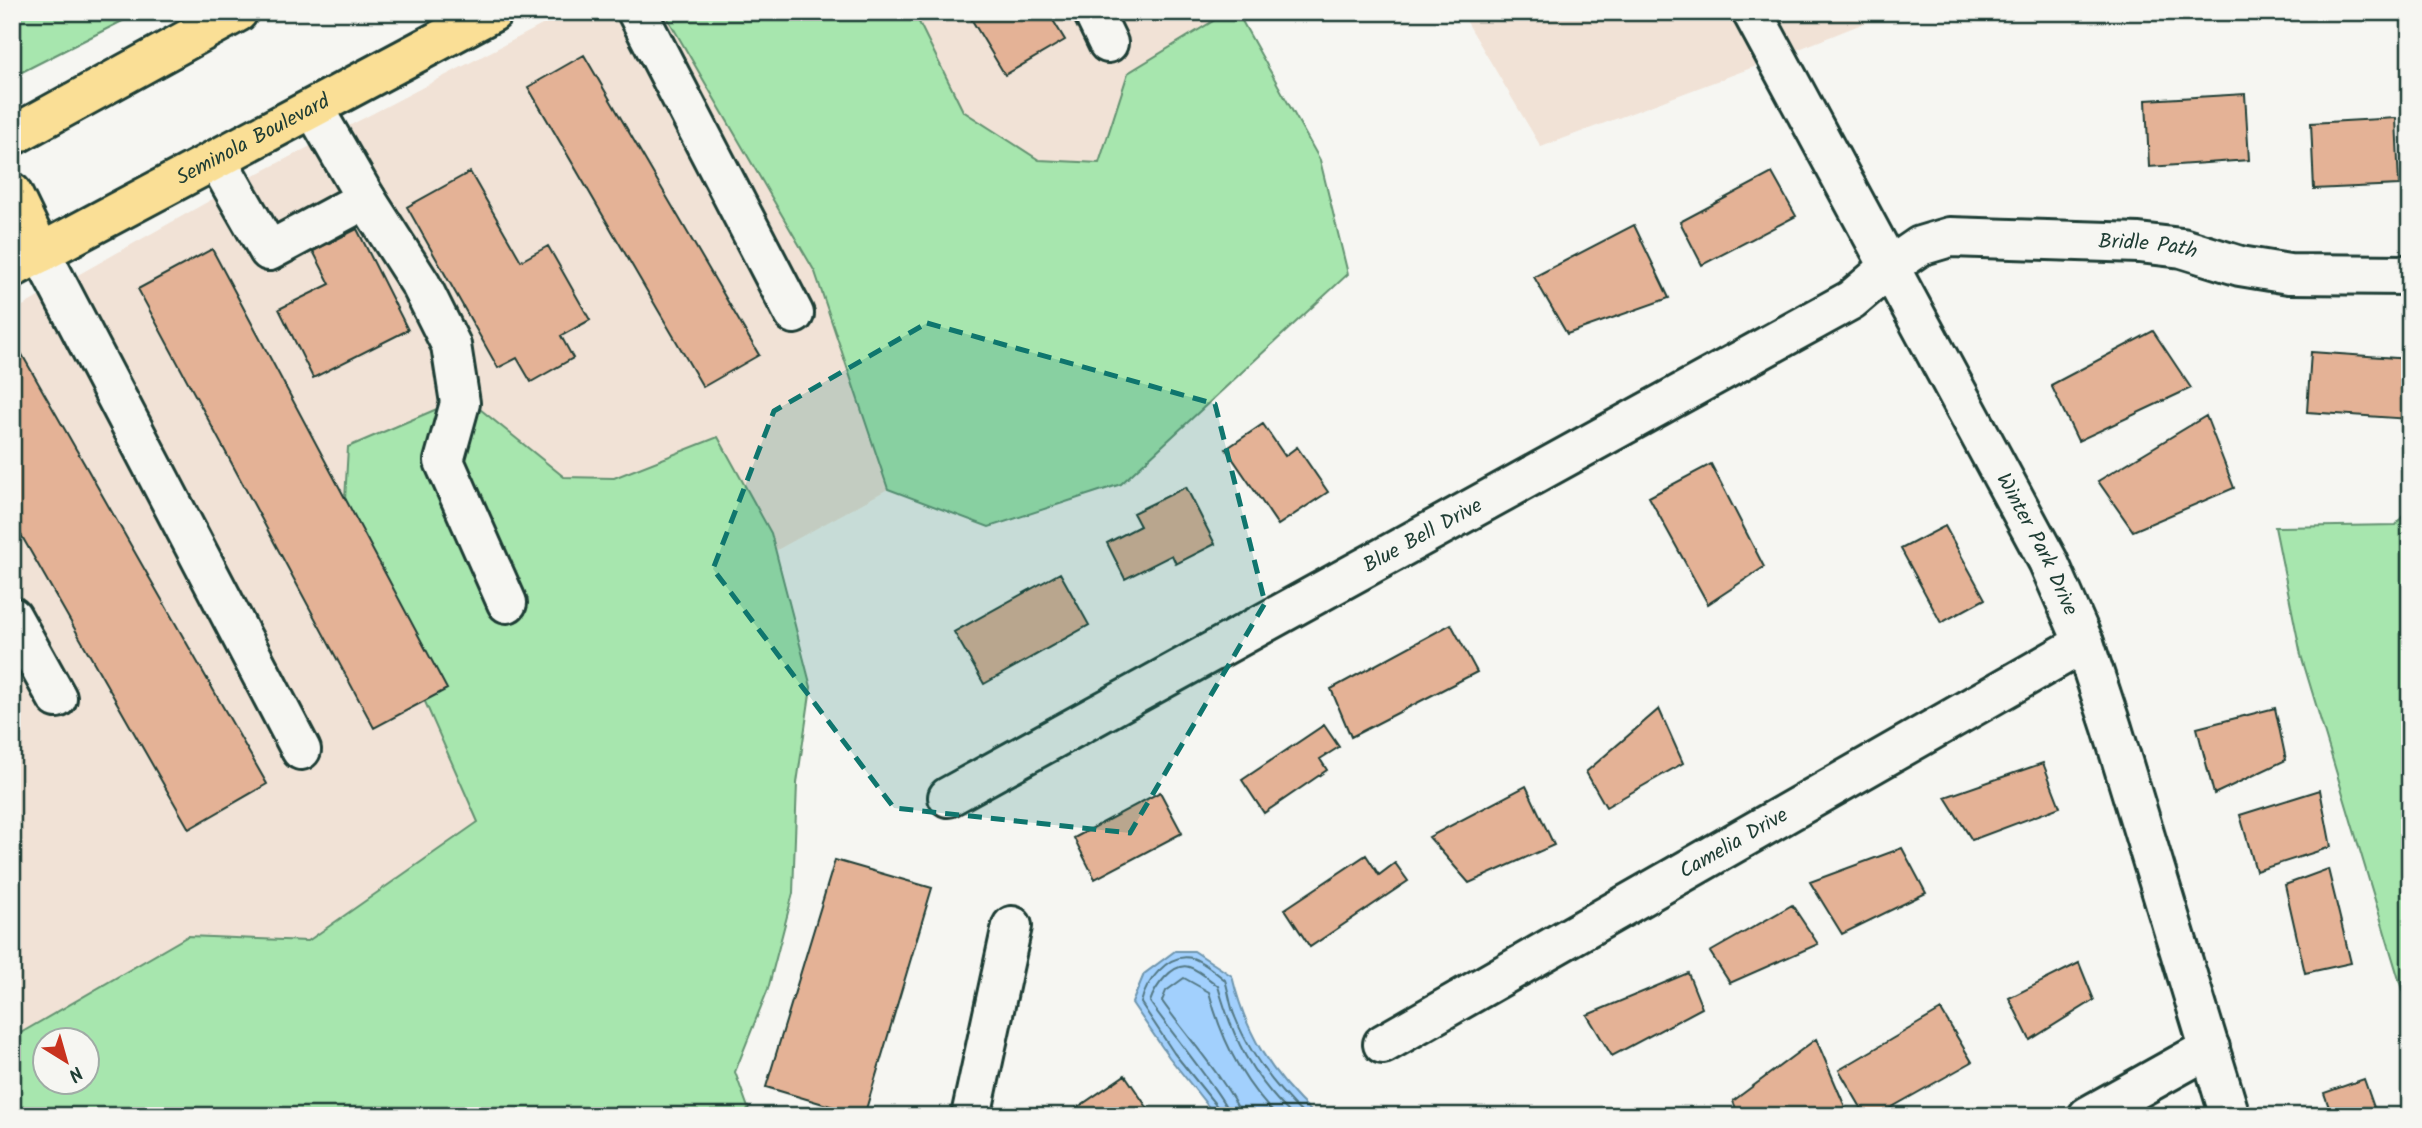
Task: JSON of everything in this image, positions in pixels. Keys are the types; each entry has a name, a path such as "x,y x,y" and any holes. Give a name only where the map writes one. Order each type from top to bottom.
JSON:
{"main road":[{"path":"12,136 238,12"},
{"name":"Seminola Boulevard","path":"27,260 493,12"},
{"path":"12,193 27,260"}],"street":[{"path":"637,12 794,314"},
{"name":"Winter Park Drive","path":"1752,12 2048,561 2084,643 2230,1116"},
{"path":"314,108 366,199 421,285 451,345 460,404 444,461 507,603"},
{"path":"217,160 270,251 366,199"},
{"name":"Bridle Path","path":"1891,266 1920,246 1950,237 2138,243 2182,248 2240,266 2289,274 2410,275"},
{"path":"27,260 301,750"},
{"name":"Blue Bell Drive","path":"948,797 1851,300 1891,266"},
{"path":"12,617 57,698"},
{"name":"Camelia Drive","path":"1382,1044 2084,643"},
{"path":"971,1116 1012,926"},
{"path":"2088,1116 2210,1048"}],"highlighted area":[{"path":"927,323 1215,404 1265,603 1130,833 894,808 713,569 774,411"}],"shaded area":[{"path":"567,12 664,12 815,272 888,489 775,551 771,533 718,437 614,478 564,477 465,397 344,518 478,822 308,941 188,936 12,1038 12,312 257,174"},
{"path":"914,12 1228,12 1128,73 1099,163 1039,160 963,111"},
{"path":"1461,12 1731,12 1759,65 1541,147"},
{"path":"1774,12 1892,12 1794,51"}],"green space":[{"path":"12,12 140,12 12,77"},
{"path":"664,12 914,12 963,111 1039,160 1099,163 1128,73 1228,12 1237,12 1320,160 1348,274 1121,484 989,527 888,489 815,272"},
{"path":"465,397 564,477 614,478 718,437 771,533 811,687 797,783 793,893 768,989 735,1072 751,1116 12,1116 12,1038 32,1026 32,1096 102,1096 102,1026 33,1026 188,936 308,941 478,822 344,518 348,447"},
{"path":"2410,506 2410,1016 2301,655 2275,527 2396,525"}],"water":[{"path":"1175,951 1194,951 1232,976 1245,1017 1262,1052 1286,1085 1316,1116 1216,1116 1169,1057 1132,1003 1144,974"}],"building":[{"path":"967,12 1048,12 1065,40 1005,75"},
{"path":"584,55 759,355 703,387 528,87"},
{"path":"2245,94 2249,160 2149,167 2146,100"},
{"path":"2396,118 2399,185 2314,189 2311,123"},
{"path":"470,172 521,261 548,246 590,320 561,336 573,358 531,382 517,358 498,368 407,207"},
{"path":"1772,173 1796,216 1702,265 1680,222"},
{"path":"1634,225 1669,298 1567,334 1534,277"},
{"path":"357,229 408,330 313,378 279,309 330,284 313,251"},
{"path":"212,249 447,689 374,728 138,289"},
{"path":"2153,331 2191,388 2078,441 2051,385"},
{"path":"20,351 267,784 189,829 12,519 12,355"},
{"path":"2311,352 2410,359 2410,419 2307,412"},
{"path":"2206,416 2234,488 2133,531 2098,481"},
{"path":"1263,424 1285,456 1297,447 1328,492 1278,525 1226,449"},
{"path":"1711,464 1764,567 1708,604 1649,497"},
{"path":"1186,487 1215,544 1176,564 1172,555 1125,579 1107,543 1140,526 1133,513"},
{"path":"1945,526 1985,599 1941,623 1901,549"},
{"path":"1060,573 1089,625 984,684 954,632"},
{"path":"1451,624 1477,672 1351,737 1331,689"},
{"path":"2275,708 2286,760 2214,794 2197,728"},
{"path":"1659,709 1683,763 1606,807 1586,772"},
{"path":"1324,725 1339,747 1320,759 1327,770 1264,813 1242,780"},
{"path":"2043,763 2060,807 1972,840 1945,797"},
{"path":"1526,786 1554,845 1469,883 1429,837"},
{"path":"2320,790 2331,847 2256,871 2240,815"},
{"path":"1160,792 1182,833 1095,879 1074,838"},
{"path":"1902,848 1926,893 1842,934 1810,882"},
{"path":"1366,855 1379,875 1395,863 1408,881 1310,947 1285,909"},
{"path":"835,860 932,888 864,1116 766,1087"},
{"path":"2328,869 2351,963 2305,973 2285,885"},
{"path":"1792,905 1818,944 1730,983 1710,952"},
{"path":"2079,963 2094,1000 2030,1040 2009,998"},
{"path":"1688,973 1702,1008 1612,1056 1587,1015"},
{"path":"1941,1010 1972,1062 1876,1116 1866,1116 1839,1070"},
{"path":"1816,1039 1849,1116 1739,1116 1733,1101"},
{"path":"1125,1075 1153,1116 1065,1116"},
{"path":"2364,1079 2377,1116 2332,1116 2324,1093"}]}
